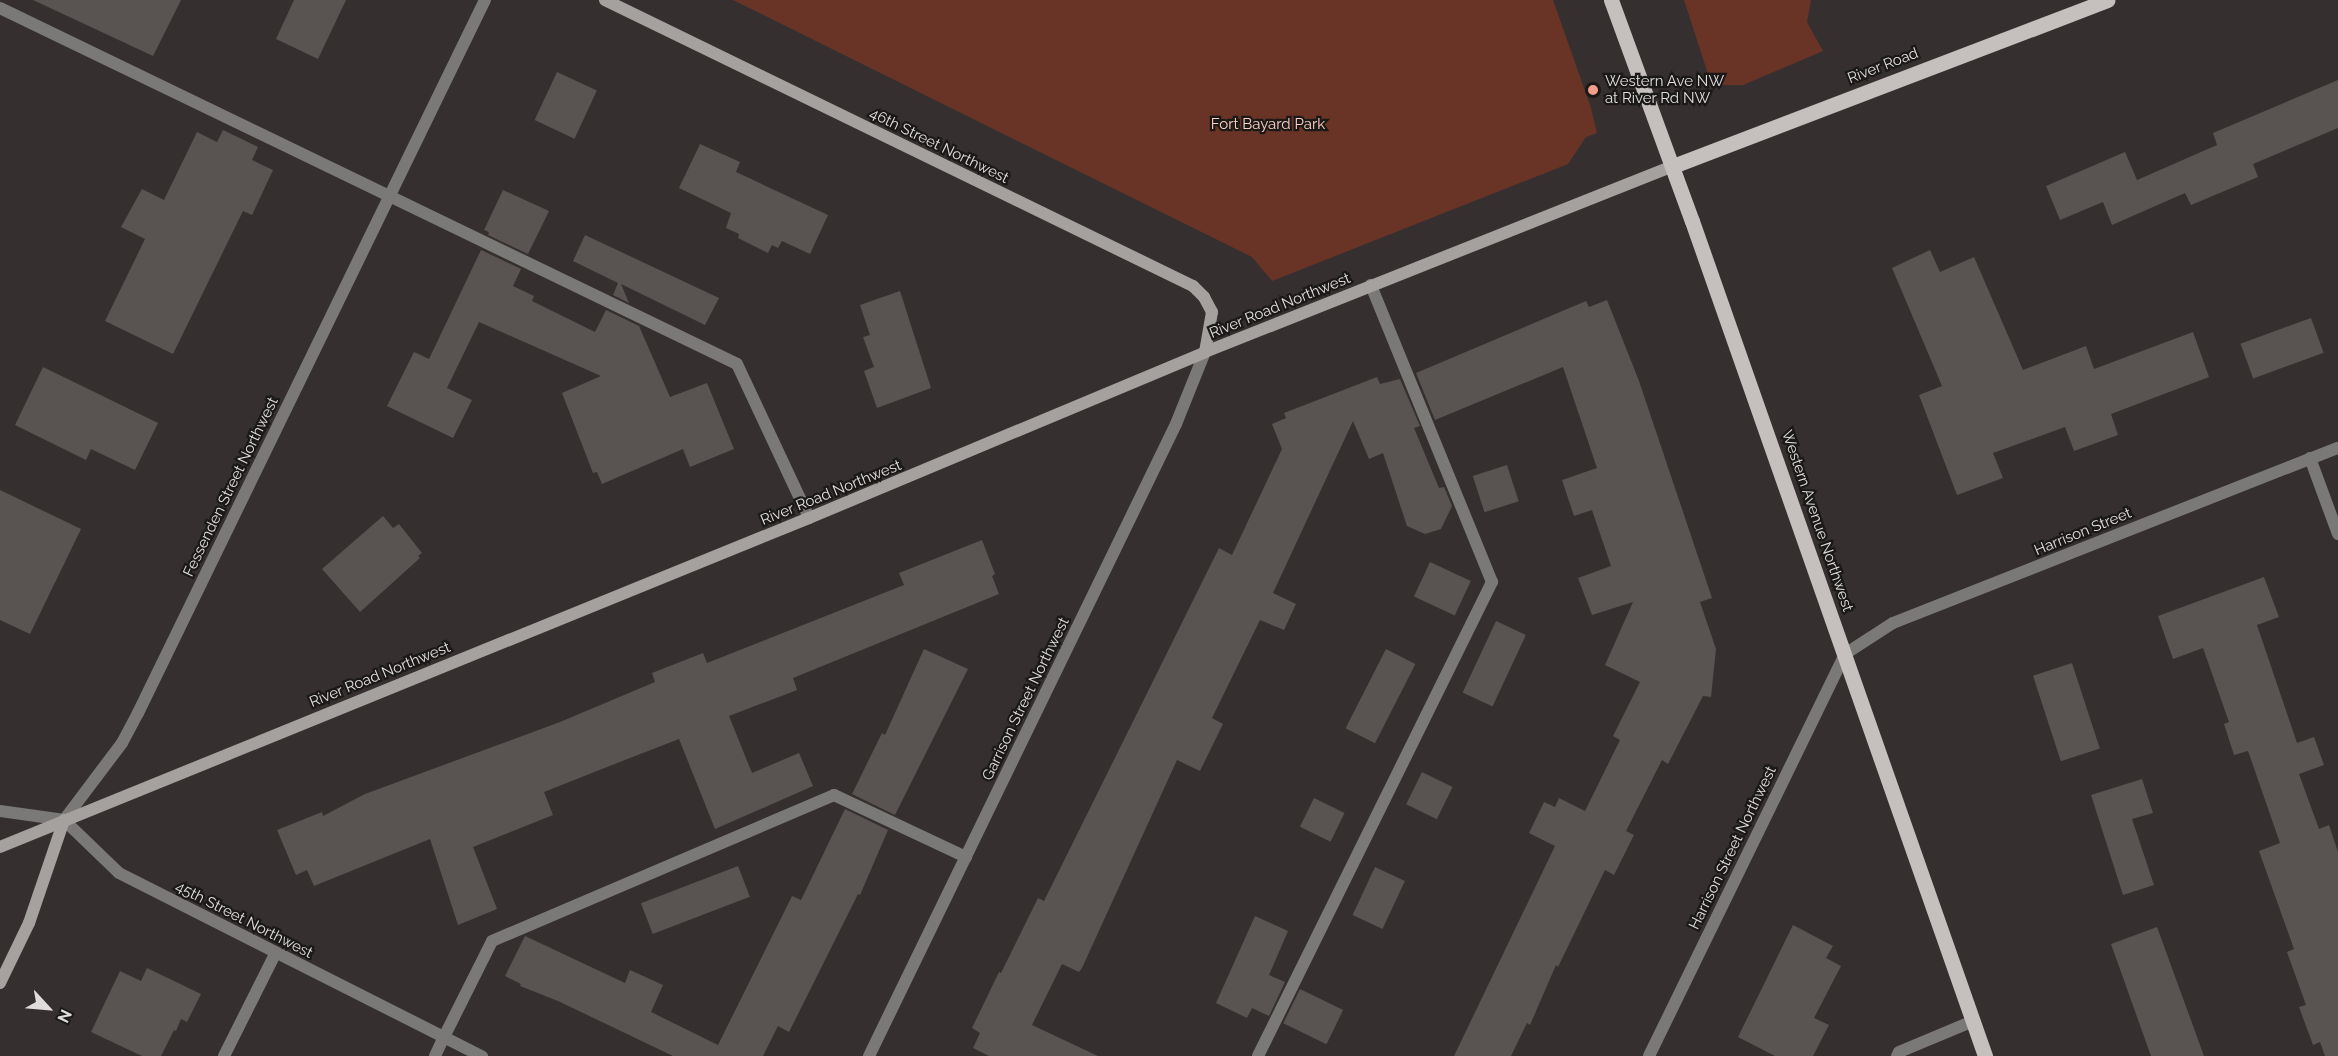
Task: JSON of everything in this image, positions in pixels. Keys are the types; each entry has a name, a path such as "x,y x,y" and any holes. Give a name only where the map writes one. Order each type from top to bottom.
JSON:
{"main road":[{"name":"46th Street Northwest","path":"605,0 1193,286 1204,297 1212,312 1205,352"},
{"name":"Western Avenue Northwest","path":"1611,0 1845,654 1985,1056"},
{"name":"River Road","path":"1672,166 2088,4 2107,0"},
{"name":"River Road Northwest","path":"0,847 809,518 1205,352 1672,166"},
{"name":"Fessenden Street Northwest","path":"0,983 29,923 64,820"}],"street":[{"name":"Fessenden Street Northwest","path":"64,820 122,742 132,723 485,0"},
{"path":"0,8 389,198 737,364 809,518"},
{"path":"1257,1056 1492,582 1371,285"},
{"name":"Garrison Street Northwest","path":"869,1056 1176,424 1205,352"},
{"name":"Harrison Street","path":"1845,654 1893,624 2338,448"},
{"path":"2310,458 2338,534"},
{"name":"Harrison Street Northwest","path":"1649,1056 1845,654"},
{"path":"435,1056 492,941 834,795 966,857"},
{"path":"0,811 64,820"},
{"name":"45th Street Northwest","path":"64,820 119,873 275,954 482,1056"},
{"path":"224,1056 275,954"},
{"path":"1897,1056 1899,1052 1972,1021"}],"green space":[{"name":"Fort Bayard Park","path":"733,0 1553,0 1591,108 1597,133 1586,137 1568,164 1272,281 1252,257"},
{"path":"1684,0 1811,0 1807,22 1823,51 1743,85 1717,85 1709,77"}],"building":[{"path":"33,0 181,0 153,56"},
{"path":"294,0 346,0 318,59 276,39"},
{"path":"557,72 597,91 574,139 535,120"},
{"path":"2338,80 2338,128 2253,164 2258,177 2191,205 2185,193 2112,225 2103,202 2060,220 2046,186 2125,152 2137,180 2217,145 2213,133"},
{"path":"223,130 258,147 252,160 273,170 252,215 243,211 173,354 105,321 145,239 121,227 142,189 164,200 197,132 217,142"},
{"path":"700,144 740,162 736,172 828,215 810,254 782,241 778,248 772,245 768,253 738,238 739,234 726,228 731,213 679,188"},
{"path":"503,190 549,211 528,254 488,235 489,232 484,230"},
{"path":"585,235 719,298 705,325 621,284 629,303 613,295 618,283 573,261"},
{"path":"481,250 521,269 513,286 534,296 532,301 595,332 606,310 639,326 670,397 707,383 734,449 690,467 683,449 602,484 597,472 593,473 562,393 601,376 479,322 447,388 472,400 453,438 387,406 414,352 429,359"},
{"path":"1930,250 1940,272 1974,257 2023,370 2086,346 2094,369 2193,332 2209,377 2111,414 2118,435 2074,451 2065,427 1993,453 2003,478 1957,495 1919,395 1942,386 1892,268"},
{"path":"900,291 931,388 877,408 864,371 874,367 863,337 870,335 860,305"},
{"path":"1607,300 1639,381 1712,598 1700,602 1716,649 1711,697 1703,696 1668,764 1662,760 1626,831 1634,835 1614,875 1605,870 1558,967 1556,965 1530,1025 1527,1023 1511,1056 1454,1056 1555,846 1529,833 1544,802 1555,807 1559,798 1585,811 1620,740 1613,736 1640,682 1605,665 1633,602 1592,615 1578,578 1611,566 1592,510 1574,516 1562,480 1597,468 1563,367 1435,420 1416,373 1586,301 1589,307"},
{"path":"2311,318 2324,353 2253,378 2241,344"},
{"path":"43,367 158,423 135,470 91,449 86,460 15,425"},
{"path":"1377,377 1380,384 1400,379 1420,426 1414,428 1439,488 1444,487 1452,506 1441,529 1425,534 1407,526 1383,453 1369,459 1353,421 1273,593 1296,604 1284,630 1260,620 1212,718 1223,724 1200,771 1177,760 1082,968 1079,972 1062,964 1032,1025 1098,1056 989,1056 973,1048 980,1033 972,1028 999,972 1001,973 1038,898 1044,901 1219,548 1232,555 1282,449 1272,424 1286,418 1284,413"},
{"path":"1507,465 1519,501 1485,512 1473,476"},
{"path":"0,490 81,529 30,634 0,620"},
{"path":"383,516 393,528 399,524 422,553 418,556 420,558 360,612 322,569"},
{"path":"982,540 995,574 992,576 999,594 793,678 797,690 729,716 752,773 799,753 813,786 715,829 679,739 612,765 544,792 553,815 473,847 497,909 458,925 430,839 314,886 307,870 296,875 277,830 322,812 323,816 365,794 560,722 655,682 652,673 703,653 707,663 904,585 899,573"},
{"path":"1430,562 1471,581 1455,615 1414,596"},
{"path":"2264,577 2279,617 2257,625 2297,743 2314,737 2324,765 2299,774 2319,829 2329,825 2338,852 2338,1056 2325,1056 2320,1042 2313,1045 2299,1007 2306,1005 2287,952 2294,949 2259,851 2280,843 2248,751 2234,755 2224,724 2229,722 2203,648 2173,659 2158,616"},
{"path":"1496,621 1526,635 1493,707 1463,693"},
{"path":"924,649 968,669 895,815 852,794 882,733 885,735"},
{"path":"1386,649 1415,664 1375,743 1346,728"},
{"path":"2072,663 2100,749 2061,761 2033,676"},
{"path":"1422,772 1453,787 1437,819 1406,804"},
{"path":"2142,779 2153,813 2132,819 2154,885 2123,895 2091,795"},
{"path":"1314,798 1345,813 1331,842 1300,827"},
{"path":"845,809 888,830 860,895 858,894 789,1032 778,1026 763,1056 673,1056 558,1001 520,986 521,984 505,976 525,936 625,983 630,970 663,985 651,1012 718,1045 792,896 801,900"},
{"path":"738,866 750,897 653,934 641,903"},
{"path":"1375,867 1405,881 1383,929 1353,915"},
{"path":"1255,916 1288,931 1269,975 1285,982 1269,1016 1252,1008 1247,1018 1216,1003"},
{"path":"1793,925 1833,946 1826,958 1841,966 1814,1018 1829,1025 1813,1056 1775,1056 1738,1037"},
{"path":"2157,927 2204,1056 2151,1056 2111,944"},
{"path":"147,968 201,994 187,1022 181,1019 161,1056 142,1056 91,1032 120,971 141,981"},
{"path":"1300,989 1343,1010 1326,1044 1283,1023"}],"place":[{"name":"Western Ave NW at River Rd NW","path":"1593,90"}]}
